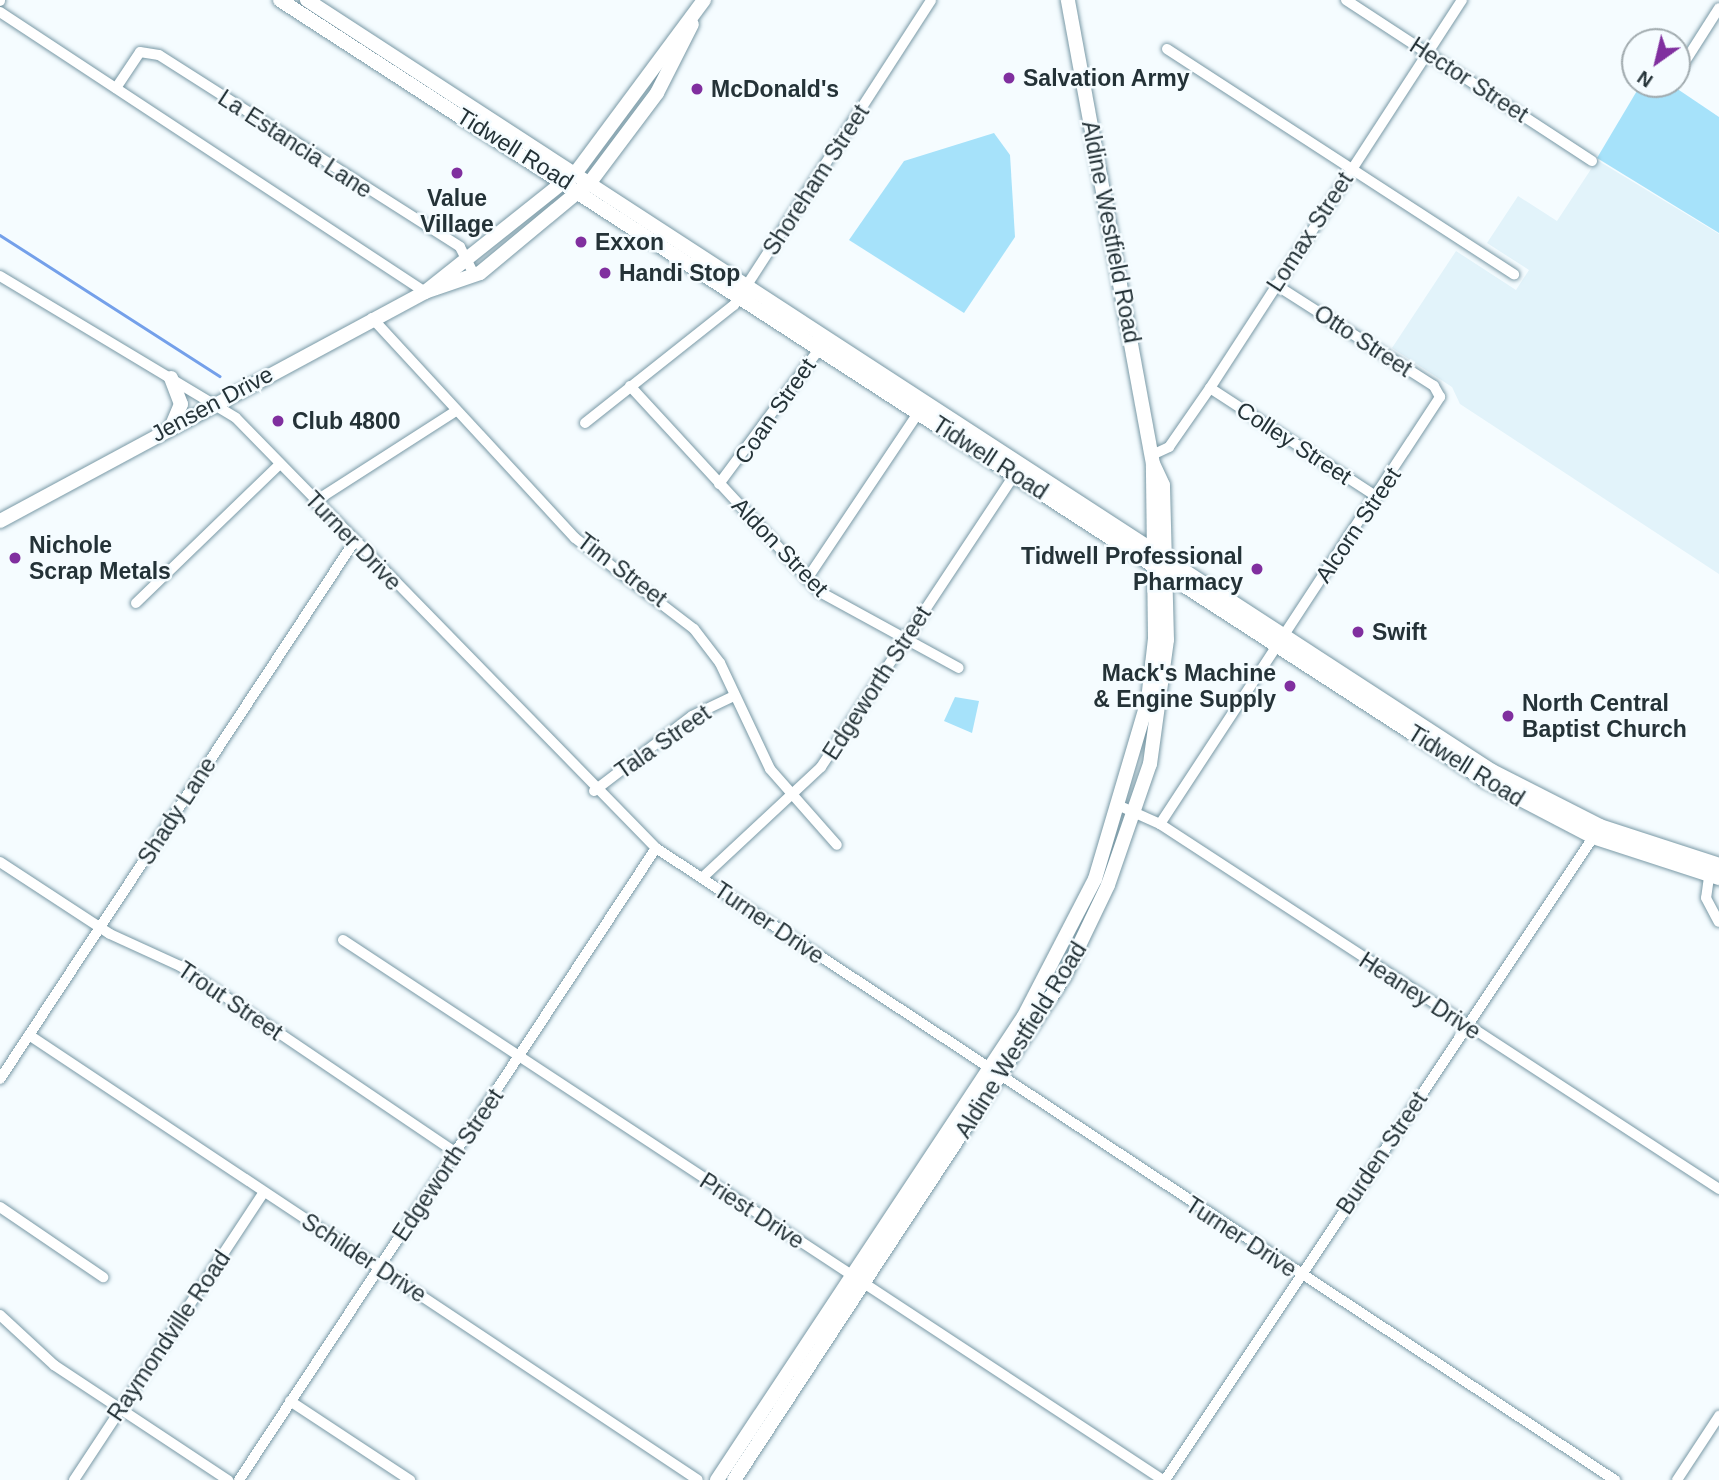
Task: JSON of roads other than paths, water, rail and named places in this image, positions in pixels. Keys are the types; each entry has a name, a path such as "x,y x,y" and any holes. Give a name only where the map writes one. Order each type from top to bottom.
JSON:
{"main road":[{"name":"Tidwell Road","path":"280,0 357,41 492,126 577,172 586,186"},
{"name":"Tidwell Road","path":"307,0 357,41"},
{"name":"Aldine Westfield Road","path":"717,1480 786,1388 1083,942 1126,809 1154,701 1162,561 1153,460 1068,0"},
{"name":"Jensen Drive","path":"425,292 577,172 701,4"},
{"name":"Jensen Drive","path":"0,521 372,318 425,292 474,275 586,186 657,93 701,4"},
{"name":"Tidwell Road","path":"492,126 565,181 586,186 1282,640 1369,705 1489,776 1596,832 1715,871"},
{"path":"171,378 181,404 171,426"},
{"name":"Tidwell Road","path":"1282,640 1380,693 1489,776"},
{"path":"1369,705 1380,693"},
{"name":"Aldine Westfield Road","path":"734,1480 786,1388"}],"street":[{"name":"Shoreham Street","path":"585,423 718,323 746,289 931,0"},
{"name":"Hector Street","path":"1346,0 1592,161"},
{"name":"Lomax Street","path":"1153,460 1170,447 1210,388 1462,0"},
{"path":"1691,52 1719,8"},
{"path":"0,12 425,292"},
{"path":"1167,49 1514,274"},
{"name":"La Estancia Lane","path":"116,88 140,52 159,55 402,209 467,258"},
{"path":"467,258 474,275"},
{"name":"Turner Drive","path":"0,276 236,418 594,791 656,848 1300,1276 1615,1480"},
{"name":"Otto Street","path":"1276,285 1434,386 1438,403"},
{"name":"Tim Street","path":"372,318 581,543 694,629 720,663 756,748 790,797 837,845"},
{"name":"Coan Street","path":"719,484 824,342"},
{"name":"Aldon Street","path":"630,387 807,579 849,613 908,636 959,668"},
{"name":"Colley Street","path":"1210,388 1377,497"},
{"name":"Alcorn Street","path":"1160,824 1438,403"},
{"path":"807,579 922,406"},
{"path":"314,502 456,411"},
{"path":"136,603 279,465"},
{"name":"Edgeworth Street","path":"702,878 821,767 1018,469"},
{"name":"Shady Lane","path":"0,1079 354,542"},
{"name":"Tala Street","path":"594,791 692,716 733,696"},
{"name":"Heaney Drive","path":"1126,809 1160,824 1719,1189"},
{"name":"Burden Street","path":"1164,1480 1596,832"},
{"name":"Edgeworth Street","path":"239,1480 656,848"},
{"name":"Trout Street","path":"0,862 100,927 180,966 455,1152"},
{"path":"1715,871 1707,904 1719,922"},
{"name":"Priest Drive","path":"343,940 519,1059 1164,1480"},
{"name":"Schilder Drive","path":"29,1035 698,1480"},
{"name":"Raymondville Road","path":"74,1480 264,1192"},
{"path":"0,1207 103,1277"},
{"path":"0,1315 47,1359 228,1480"},
{"path":"290,1401 410,1480"},
{"path":"1677,1480 1719,1416"}],"waterway":[{"path":"0,235 220,376"}],"place":[{"name":"Salvation Army","path":"1009,78"},
{"name":"McDonald's","path":"697,89"},
{"name":"Value Village","path":"457,173"},
{"name":"Exxon","path":"581,242"},
{"name":"Handi Stop","path":"605,273"},
{"name":"Club 4800","path":"278,421"},
{"name":"Nichole Scrap Metals","path":"15,558"},
{"name":"Tidwell Professional Pharmacy","path":"1257,569"},
{"name":"Swift","path":"1358,632"},
{"name":"Mack's Machine & Engine Supply","path":"1290,686"},
{"name":"North Central Baptist Church","path":"1508,716"}]}
